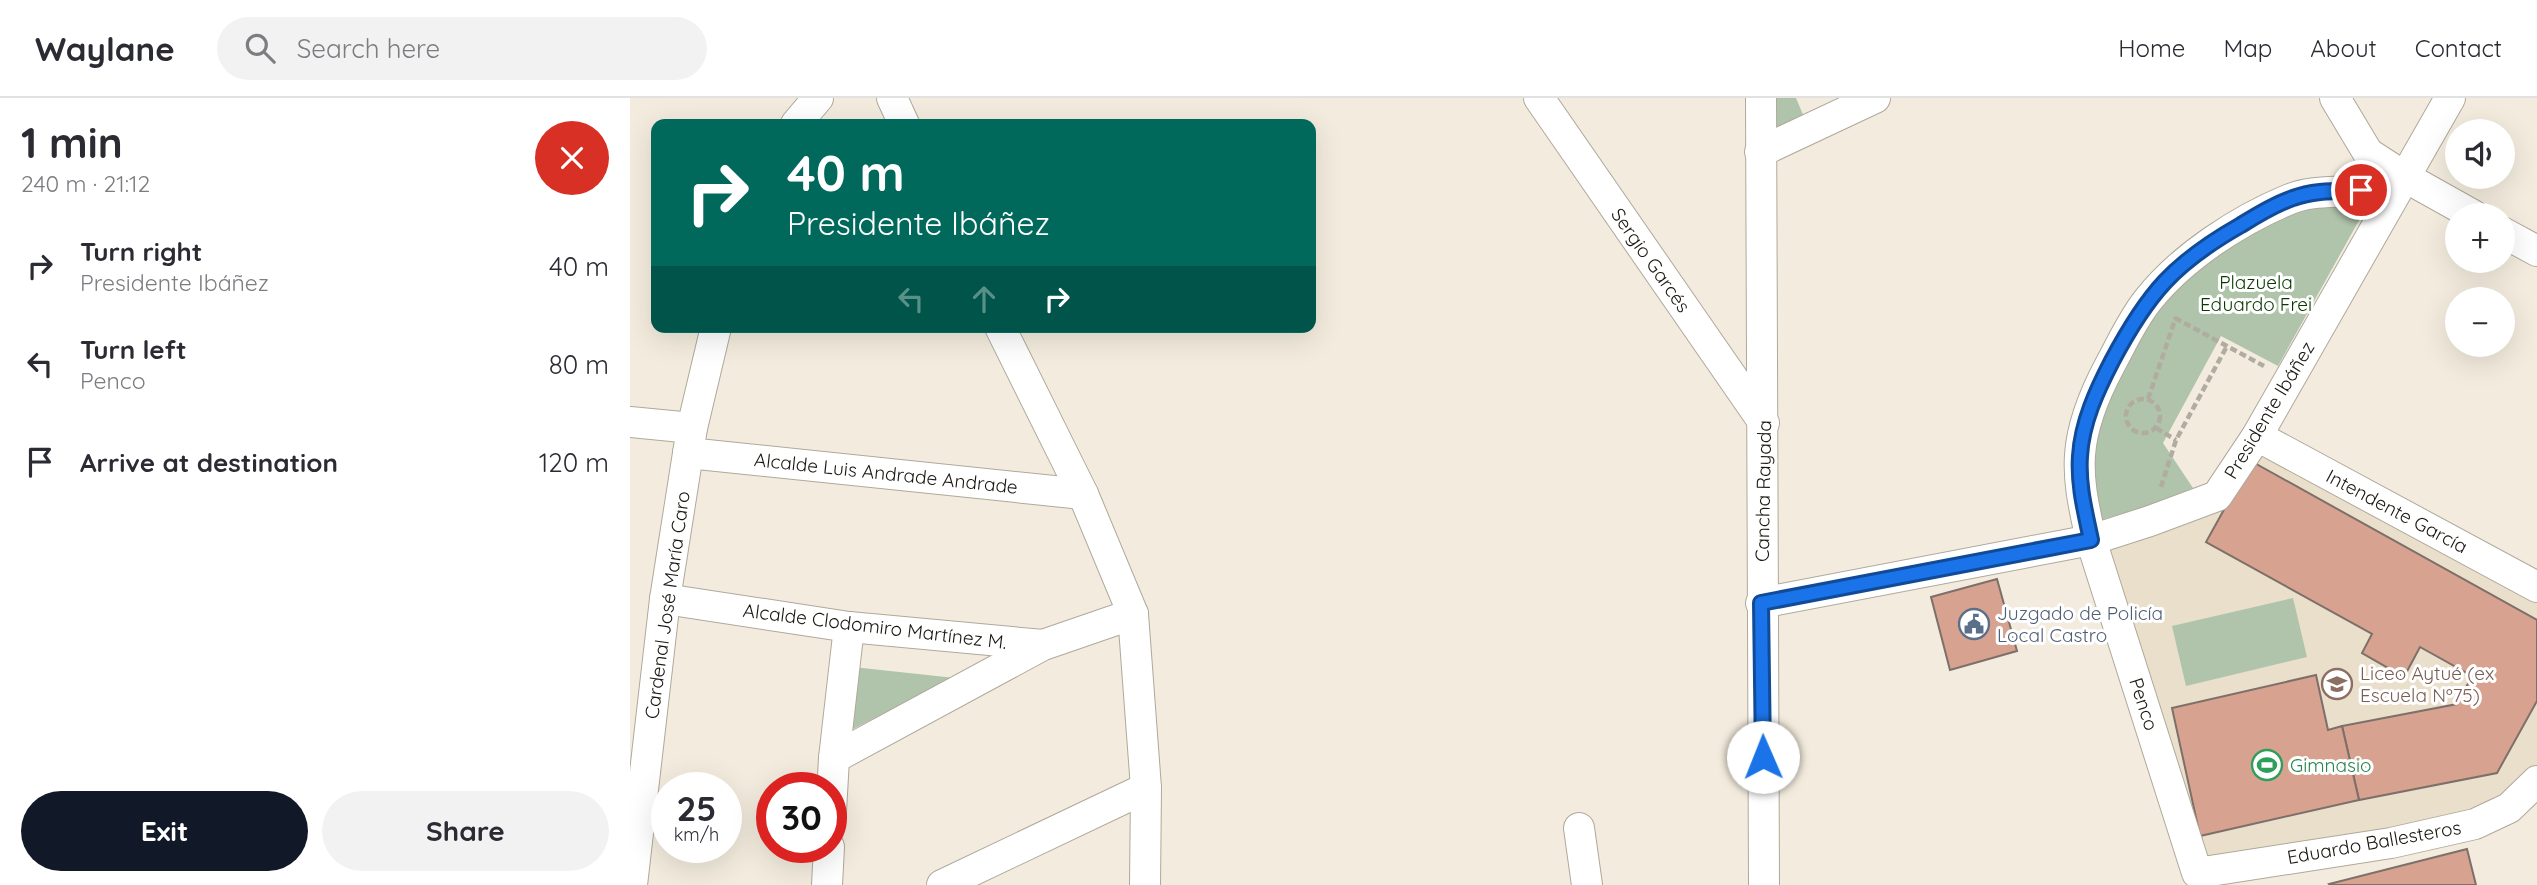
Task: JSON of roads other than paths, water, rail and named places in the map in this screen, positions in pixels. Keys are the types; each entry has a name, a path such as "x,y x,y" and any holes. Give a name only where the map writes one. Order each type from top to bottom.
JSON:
{"street":[{"path":"800,119 817,98"},
{"path":"892,98 902,119"},
{"name":"Sergio Garcés","path":"1539,98 1764,423"},
{"name":"Cancha Rayada","path":"1761,98 1764,885"},
{"path":"1760,152 1875,98"},
{"path":"2334,98 2368,153 2452,203"},
{"name":"Presidente Ibáñez","path":"1761,603 2091,540 2217,496 2258,436 2450,98"},
{"name":"Penco","path":"2197,873 2091,540 2080,487 2080,453 2085,425 2103,378 2129,329 2147,301 2166,279 2192,256 2291,198 2311,193 2361,190 2405,177"},
{"path":"2515,239 2537,251"},
{"name":"Cardenal José María Caro","path":"632,885 665,599 690,441 715,333"},
{"path":"1003,333 1083,494 1133,614 1146,788 1145,885"},
{"name":"Alcalde Luis Andrade Andrade","path":"630,422 690,441 1083,494"},
{"name":"Intendente García","path":"2258,436 2537,587"},
{"name":"Alcalde Clodomiro Martínez M.","path":"665,599 849,627 1043,645"},
{"path":"834,758 1043,645 1133,614"},
{"path":"833,772 849,627"},
{"name":"Eduardo Ballesteros","path":"2197,873 2391,843 2474,824 2509,808 2537,781"},
{"path":"942,885 1146,788"},
{"path":"1580,828 1587,885"},
{"path":"827,885 828,863"}],"place":[{"name":"Juzgado de Policía Local Castro","path":"1974,624"},
{"name":"Liceo Aytué (ex Escuela Nº75)","path":"2337,684"},
{"name":"Gimnasio","path":"2267,765"}],"park label":[{"name":"Plazuela Eduardo Frei","path":"2256,293"}]}
